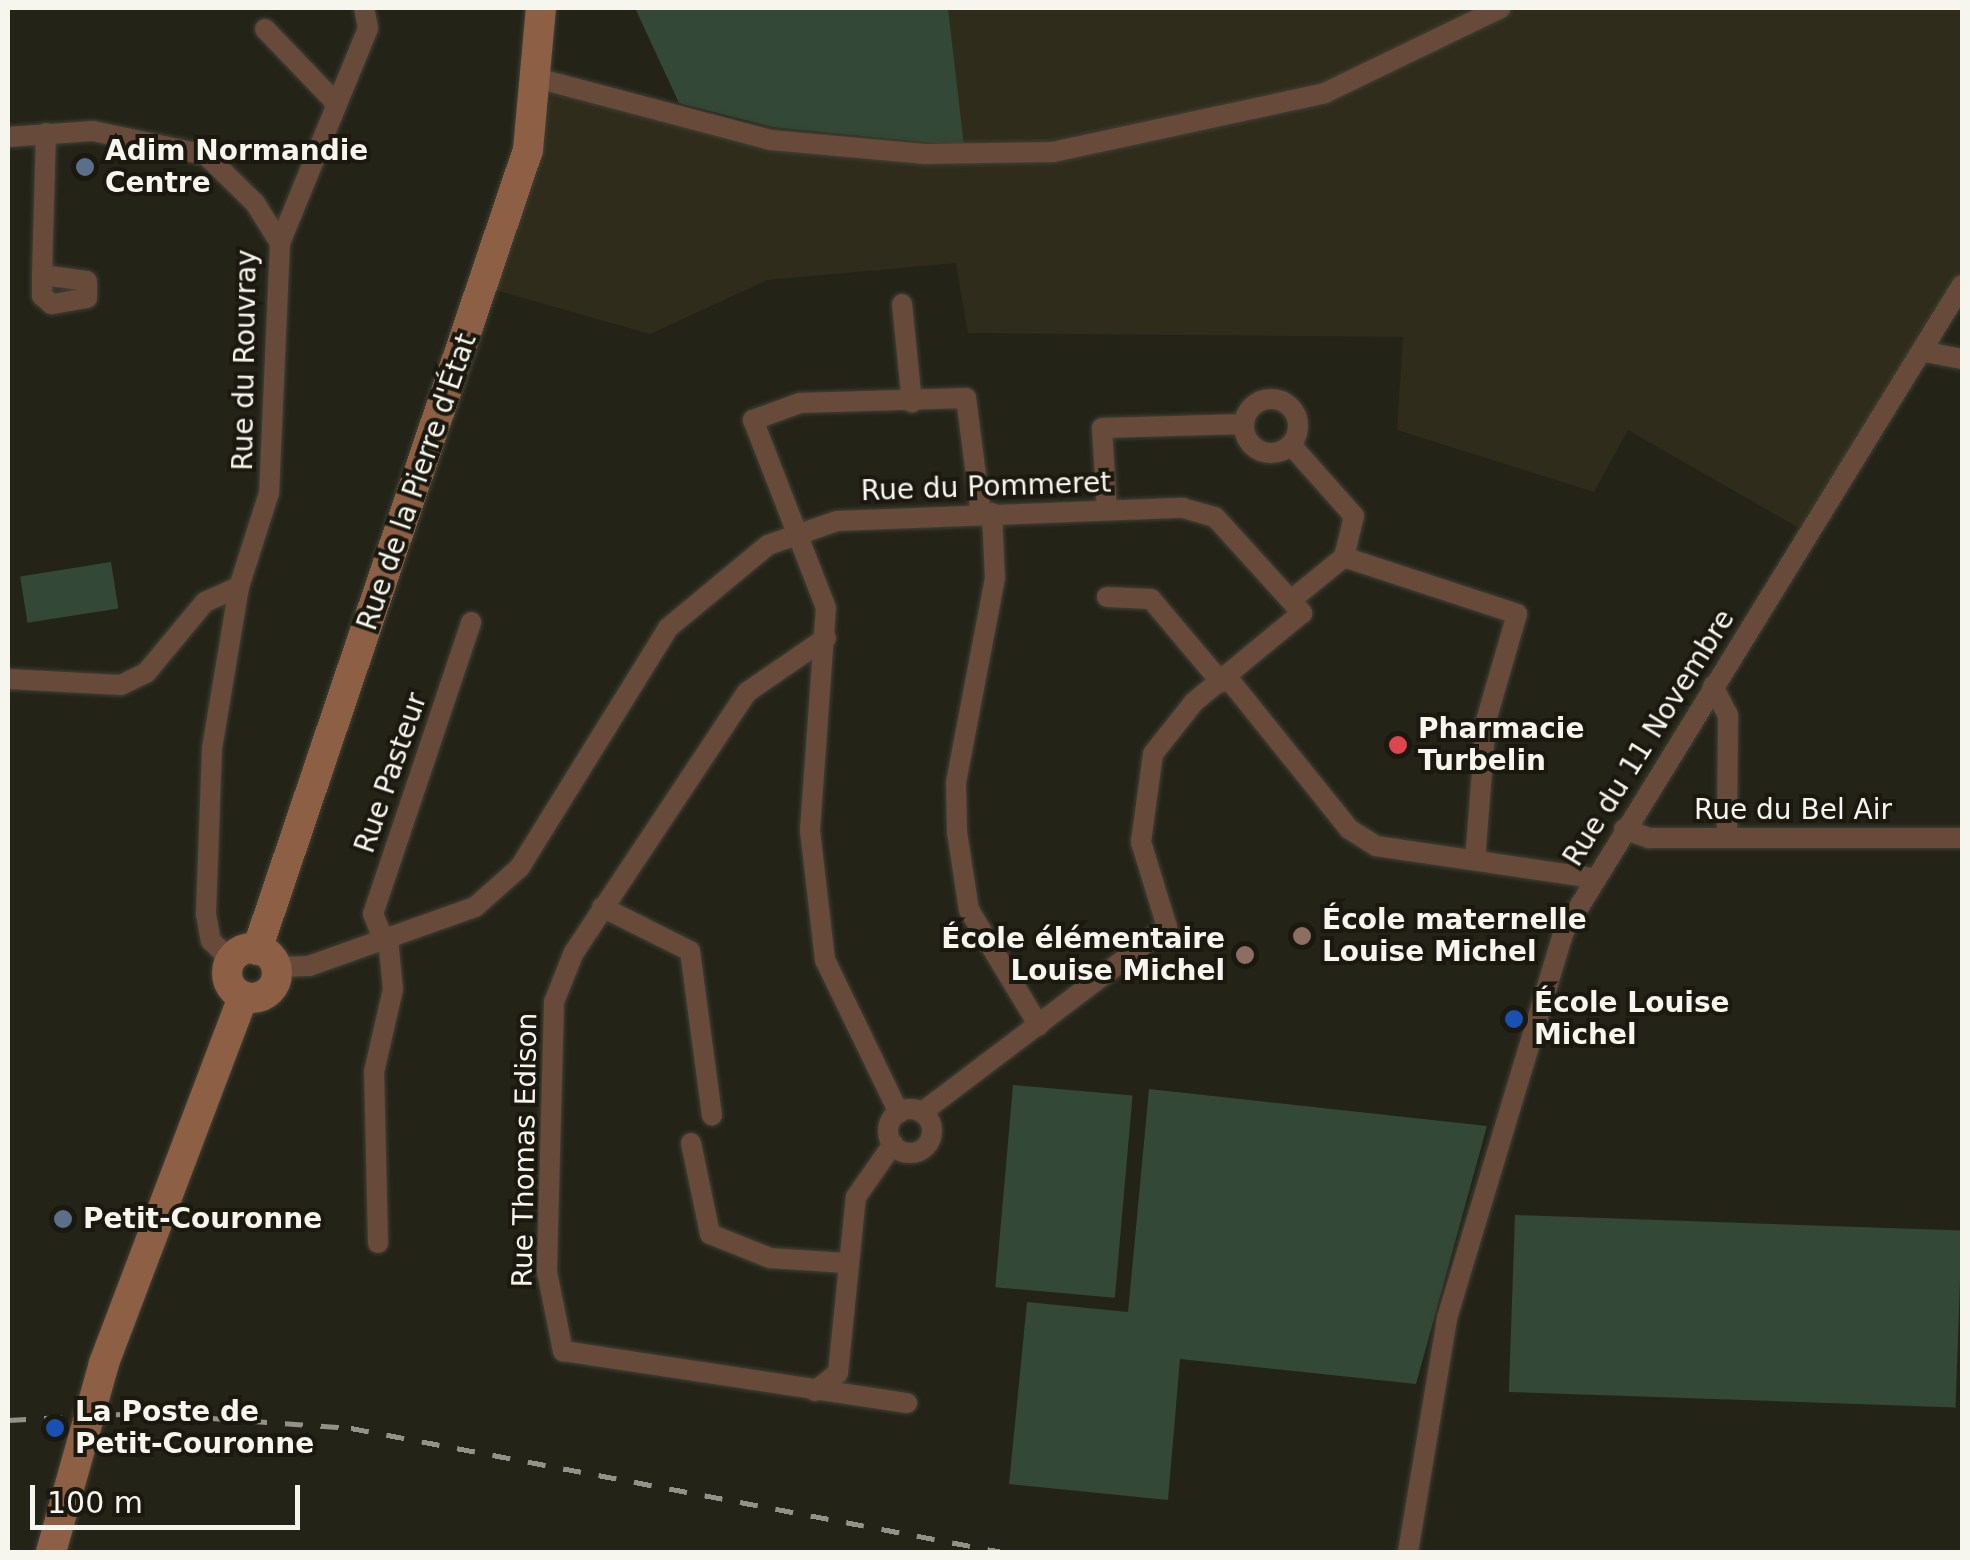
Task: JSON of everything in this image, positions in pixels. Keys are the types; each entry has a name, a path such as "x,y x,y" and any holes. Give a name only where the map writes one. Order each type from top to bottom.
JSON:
{"street":[{"path":"280,243 368,28 364,8"},
{"name":"Rue de la Pierre d'État","path":"255,959 503,230 540,79 541,8"},
{"path":"540,79 771,140 964,156 1054,152 1325,93 1502,8"},
{"path":"264,29 335,102"},
{"path":"42,274 46,133"},
{"name":"Rue du Rouvray","path":"8,137 46,133 164,140 206,155 256,202 280,243 269,493 238,587 212,749 206,914 211,940 255,959"},
{"name":"Rue du 11 Novembre","path":"1408,1552 1452,1299 1527,1034 1592,878 1926,352 1962,284"},
{"path":"902,304 912,402"},
{"path":"1926,352 1962,358"},
{"path":"898,1113 841,1003 816,912 811,724 826,638 826,608 754,420 800,403 966,398 987,513 994,578 956,784 957,832 969,910 1039,1026"},
{"path":"1244,424 1257,402 1282,401 1298,421 1290,446"},
{"path":"1244,424 1264,452 1290,446"},
{"path":"1107,510 1102,428 1244,424"},
{"path":"898,1113 922,1112 1167,927 1142,842 1153,754 1224,679 1302,614 1291,600 1344,557 1354,516 1290,446"},
{"name":"Rue du Pommeret","path":"255,959 386,940 475,907 520,867 668,628 710,584 796,534 837,521 1183,508 1214,517 1291,600"},
{"path":"1344,557 1516,614 1486,721 1475,860"},
{"path":"8,679 121,685 146,672 205,602 238,587"},
{"path":"1107,598 1151,599 1224,679 1348,829 1376,846 1592,878"},
{"name":"Rue Pasteur","path":"378,1243 374,1072 392,990 386,940 373,914 471,622"},
{"name":"Rue Thomas Edison","path":"826,638 747,692 602,906 554,1002 554,1330 563,1350 584,1357 906,1403"},
{"path":"1713,686 1728,715 1727,838"},
{"name":"Rue du Bel Air","path":"1624,829 1649,838 1962,838"},
{"path":"602,906 690,951 712,1116"},
{"path":"255,959 273,987 243,997 226,978 255,959"},
{"path":"51,1552 104,1363 243,997"},
{"path":"893,1144 923,1150 932,1126 922,1112"},
{"path":"893,1144 888,1126 898,1113"},
{"path":"690,1143 710,1234 770,1258 846,1263"},
{"path":"815,1391 838,1373 846,1263 856,1197 893,1144"}],"shaded area":[{"path":"948,8 1962,8 1962,271 1799,528 1628,430 1594,492 1397,430 1403,337 968,333 956,263 767,280 650,334 495,290 555,85 773,127 963,145"}],"green space":[{"path":"635,8 948,8 964,146 773,127 679,103"},
{"path":"111,562 118,608 27,623 20,576"},
{"path":"1013,1085 1133,1095 1115,1298 995,1287"},
{"path":"1149,1089 1487,1126 1416,1384 1180,1359 1168,1500 1009,1484 1027,1302 1128,1312"},
{"path":"1515,1215 1962,1231 1956,1407 1509,1392"}],"railway":[{"path":"8,1420 141,1413 351,1428 1002,1552"}],"place":[{"name":"Adim Normandie Centre","path":"85,167"},
{"name":"Pharmacie Turbelin","path":"1398,745"},
{"name":"École maternelle Louise Michel","path":"1302,936"},
{"name":"École élémentaire Louise Michel","path":"1245,955"},
{"name":"École Louise Michel","path":"1514,1019"},
{"name":"Petit-Couronne","path":"63,1219"},
{"name":"La Poste de Petit-Couronne","path":"55,1428"}]}
